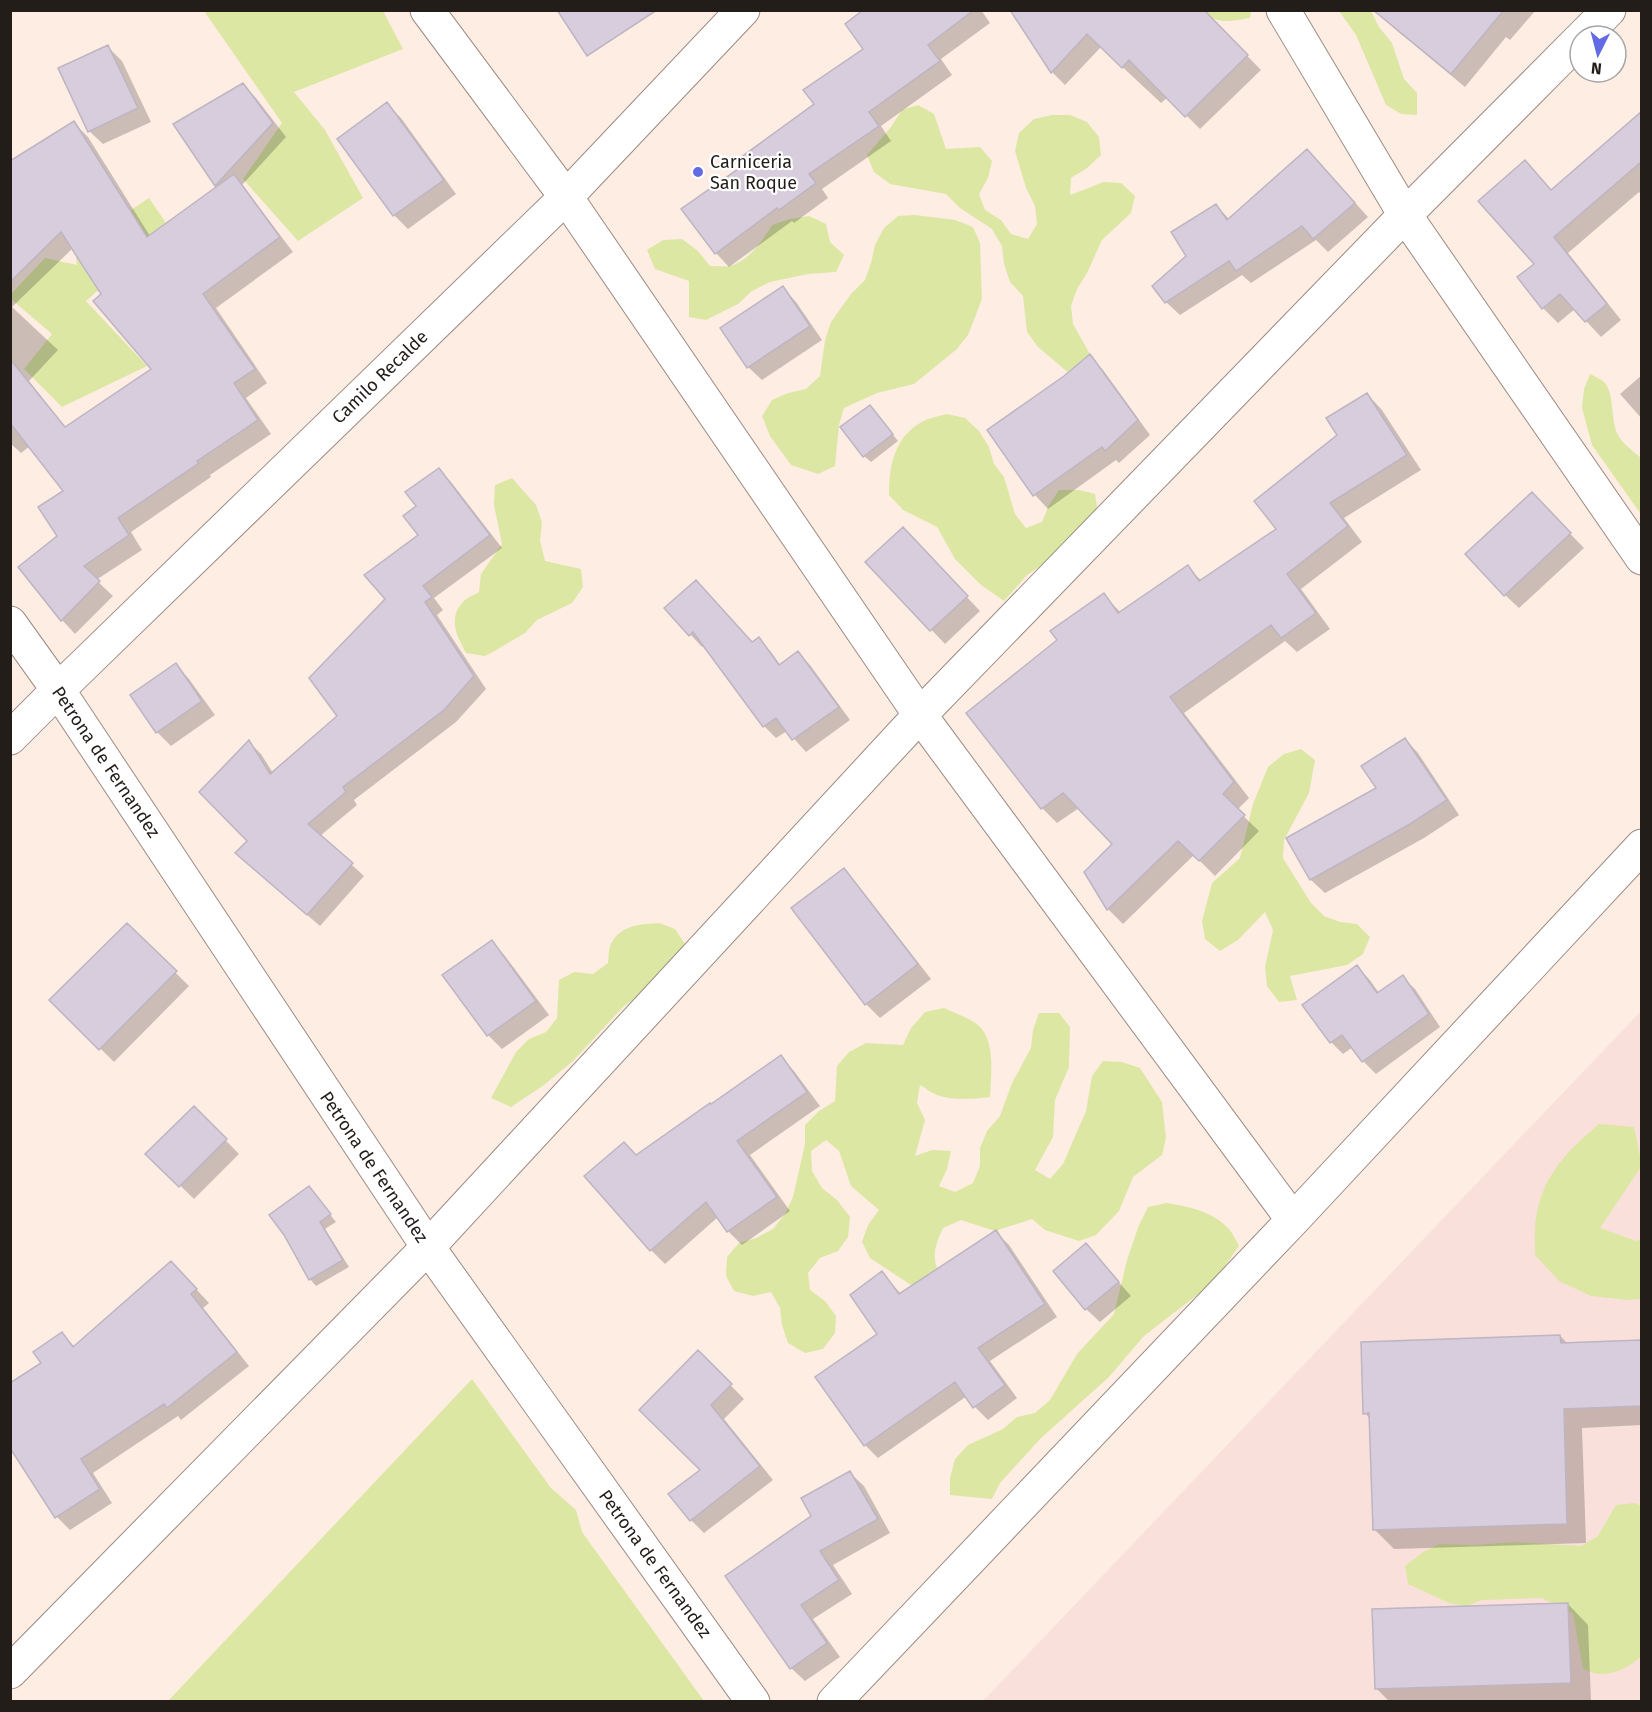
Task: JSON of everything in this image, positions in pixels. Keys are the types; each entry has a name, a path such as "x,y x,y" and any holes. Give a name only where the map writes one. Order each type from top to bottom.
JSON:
{"street":[{"path":"427,10 566,197 920,715 1293,1220"},
{"name":"Camilo Recalde","path":"10,738 566,197 743,10"},
{"path":"1283,10 1405,215 1641,558"},
{"path":"1595,24 1609,10"},
{"path":"10,1672 428,1247 920,715 1405,215 1568,51"},
{"name":"Petrona de Fernandez","path":"10,623 58,690 428,1247 753,1701"},
{"path":"834,1701 1293,1220 1641,846"}],"shaded area":[{"path":"1641,1011 1641,1701 983,1701"}],"green space":[{"path":"204,11 383,11 403,49 294,92 325,130 363,198 298,241 243,179 282,123"},
{"path":"1198,11 1251,11 1250,18 1229,21 1218,20"},
{"path":"1339,11 1371,11 1379,27 1392,43 1404,79 1417,93 1417,115 1401,114 1386,105 1356,35"},
{"path":"918,105 934,114 946,149 980,147 992,161 988,178 979,194 985,210 1001,220 1011,234 1028,239 1037,224 1035,206 1026,188 1015,151 1019,133 1034,119 1052,115 1070,115 1087,122 1099,137 1101,155 1071,178 1070,195 1104,182 1121,183 1135,196 1131,213 1102,240 1077,289 1071,306 1073,324 1090,354 1071,375 1038,347 1027,332 1023,296 1010,282 1004,264 1002,246 992,229 960,208 946,194 890,184 874,172 867,155 902,110"},
{"path":"149,198 172,232 162,233 86,301 147,366 62,407 24,369 52,334 11,299 11,294 45,258 77,265 75,247"},
{"path":"915,215 955,220 973,227 980,243 982,299 968,335 957,349 914,384 877,393 844,408 839,425 835,466 818,474 791,465 770,436 762,416 772,400 806,389 820,376 825,340 831,322 851,294 865,280 875,245 884,228 898,216"},
{"path":"809,216 826,224 830,242 844,255 836,272 808,274 770,282 752,291 738,304 706,320 689,317 689,281 655,269 647,250 663,240 682,239 698,251 710,266 730,266 749,255 772,225"},
{"path":"1590,374 1607,386 1618,435 1641,458 1640,513 1592,445 1582,408 1584,389"},
{"path":"947,414 965,418 979,431 989,447 994,464 1004,477 1015,514 1026,528 1042,522 1059,490 1079,490 1095,494 1098,512 1044,564 1027,575 1004,601 981,585 955,559 937,527 903,510 889,495 890,472 901,441 917,425 928,419"},
{"path":"512,478 536,505 542,522 540,541 545,561 581,569 583,587 572,603 537,620 525,633 491,653 485,656 466,653 455,628 455,615 464,601 479,592 481,574 502,544 494,505 495,485"},
{"path":"1301,749 1315,760 1309,793 1284,840 1283,858 1311,903 1324,916 1340,922 1357,924 1370,937 1363,954 1347,965 1290,976 1297,1000 1279,1002 1267,986 1265,967 1273,930 1265,912 1238,940 1220,951 1205,939 1202,921 1212,883 1240,858 1253,804 1268,767 1284,754"},
{"path":"659,923 675,929 685,944 681,960 667,975 623,1007 573,1061 544,1085 511,1107 491,1098 516,1052 529,1039 546,1032 557,1018 559,980 574,972 593,974 608,963 610,946 625,929"},
{"path":"944,1008 970,1020 984,1032 990,1049 991,1069 990,1097 970,1099 944,1097 920,1085 917,1103 925,1120 915,1156 932,1150 951,1151 947,1169 939,1186 955,1192 973,1183 980,1166 980,1148 987,1131 1000,1116 1012,1083 1031,1048 1033,1030 1039,1013 1059,1013 1070,1027 1069,1067 1055,1100 1053,1137 1035,1170 1050,1179 1063,1164 1086,1111 1092,1076 1103,1061 1122,1062 1140,1068 1162,1102 1166,1138 1162,1155 1133,1177 1119,1211 1096,1235 1079,1241 1045,1230 1032,1219 995,1231 961,1220 943,1228 935,1249 936,1264 953,1296 914,1287 870,1258 862,1242 868,1225 879,1210 851,1186 839,1151 826,1140 811,1151 812,1171 822,1188 837,1200 850,1217 848,1237 838,1251 820,1258 808,1273 810,1290 825,1301 836,1316 835,1333 823,1349 805,1353 788,1343 782,1325 780,1308 771,1292 753,1296 734,1291 726,1276 727,1257 739,1243 756,1238 773,1229 785,1214 793,1197 805,1144 805,1125 819,1111 835,1101 837,1066 849,1052 866,1043 903,1045 911,1028 925,1012"},
{"path":"1599,1124 1634,1127 1641,1167 1600,1228 1636,1241 1641,1239 1641,1299 1627,1300 1591,1296 1559,1281 1535,1255 1536,1218 1544,1189 1567,1154"},
{"path":"1166,1203 1208,1214 1223,1223 1230,1231 1239,1246 1218,1276 1205,1289 1144,1336 1109,1377 1040,1439 1000,1483 992,1499 950,1495 950,1478 955,1459 968,1445 1003,1429 1017,1417 1035,1413 1050,1400 1077,1354 1114,1314 1127,1260 1139,1225 1148,1207"},
{"path":"472,1379 551,1488 576,1510 582,1532 704,1701 168,1701"},
{"path":"1634,1503 1642,1506 1641,1656 1618,1671 1600,1674 1583,1669 1573,1614 1542,1598 1482,1600 1466,1606 1449,1603 1408,1584 1405,1566 1423,1552 1439,1544 1476,1545 1515,1542 1581,1546 1598,1536 1616,1505"}],"building":[{"path":"557,10 657,10 587,56"},
{"path":"863,10 974,10 928,45 940,61 869,112 879,126 809,174 816,183 779,210 777,208 715,254 681,209 745,164 740,158 814,104 803,90 863,49 845,24"},
{"path":"1010,10 1204,10 1248,55 1185,117 1129,60 1122,68 1087,34 1051,73"},
{"path":"1373,10 1504,10 1451,74"},
{"path":"108,45 138,108 88,132 58,68"},
{"path":"243,83 273,123 215,186 173,124"},
{"path":"387,102 444,180 393,216 337,139"},
{"path":"1641,112 1641,162 1554,237 1607,304 1585,322 1560,294 1542,309 1517,277 1534,264 1478,201 1525,160 1551,190"},
{"path":"74,121 147,237 234,174 280,237 203,294 255,369 234,383 258,420 118,518 129,535 84,566 100,581 61,621 18,567 57,536 38,507 63,491 10,423 10,359 65,427 151,369 93,301 101,294 61,232 10,282 10,161"},
{"path":"1307,149 1355,203 1313,239 1302,226 1236,271 1229,261 1165,303 1152,286 1186,256 1171,232 1216,204 1227,220"},
{"path":"783,286 810,326 747,368 720,328"},
{"path":"1090,354 1138,420 1105,451 1102,447 1033,496 987,430 1064,376"},
{"path":"1367,393 1407,455 1330,503 1348,526 1287,574 1316,613 1281,638 1271,625 1170,697 1234,782 1223,794 1245,815 1199,861 1178,841 1107,910 1084,872 1112,844 1063,793 1041,809 966,713 1057,640 1050,631 1104,593 1118,613 1188,565 1199,581 1276,529 1254,501 1337,435 1326,418"},
{"path":"870,405 893,434 863,457 840,427"},
{"path":"439,468 490,535 423,586 432,597 425,602 474,676 444,710 343,787 346,792 308,824 353,863 307,915 235,853 247,841 199,792 249,740 270,774 337,716 309,678 385,599 364,575 418,535 403,516 416,506 405,492"},
{"path":"1532,492 1571,533 1504,596 1465,554"},
{"path":"903,527 968,596 930,631 865,562"},
{"path":"696,580 752,642 759,637 779,665 798,651 839,707 792,740 776,718 763,727 693,632 689,636 664,608"},
{"path":"176,663 202,701 156,733 130,695"},
{"path":"1405,738 1447,800 1410,824 1310,880 1286,838 1376,788 1361,766"},
{"path":"844,868 918,964 865,1005 791,908"},
{"path":"127,923 177,971 99,1050 49,1000"},
{"path":"492,940 536,1001 487,1036 442,975"},
{"path":"1357,965 1377,993 1403,975 1429,1014 1362,1062 1342,1035 1330,1043 1302,1005"},
{"path":"781,1055 807,1092 737,1141 777,1197 727,1232 706,1202 650,1251 584,1176 624,1142 636,1155"},
{"path":"194,1106 227,1139 179,1187 145,1154"},
{"path":"309,1186 331,1214 320,1222 343,1260 309,1280 284,1235 269,1215"},
{"path":"996,1230 1045,1304 978,1348 1005,1385 973,1408 955,1382 864,1446 815,1377 877,1334 850,1295 882,1271 899,1294"},
{"path":"1086,1243 1119,1282 1085,1310 1053,1271"},
{"path":"171,1261 197,1289 191,1294 237,1352 167,1408 164,1404 81,1459 100,1489 55,1518 10,1448 10,1383 41,1363 33,1352 62,1332 73,1347"},
{"path":"1560,1335 1561,1343 1641,1340 1641,1406 1564,1409 1567,1524 1373,1530 1369,1413 1363,1414 1361,1342"},
{"path":"698,1350 732,1384 711,1405 760,1466 690,1521 668,1494 700,1470 639,1410"},
{"path":"850,1471 878,1519 820,1551 839,1580 801,1605 827,1643 790,1669 725,1576 811,1516 801,1498"},
{"path":"1568,1603 1571,1683 1375,1689 1372,1609"}],"place":[{"name":"Carniceria San Roque","path":"698,172"}]}
